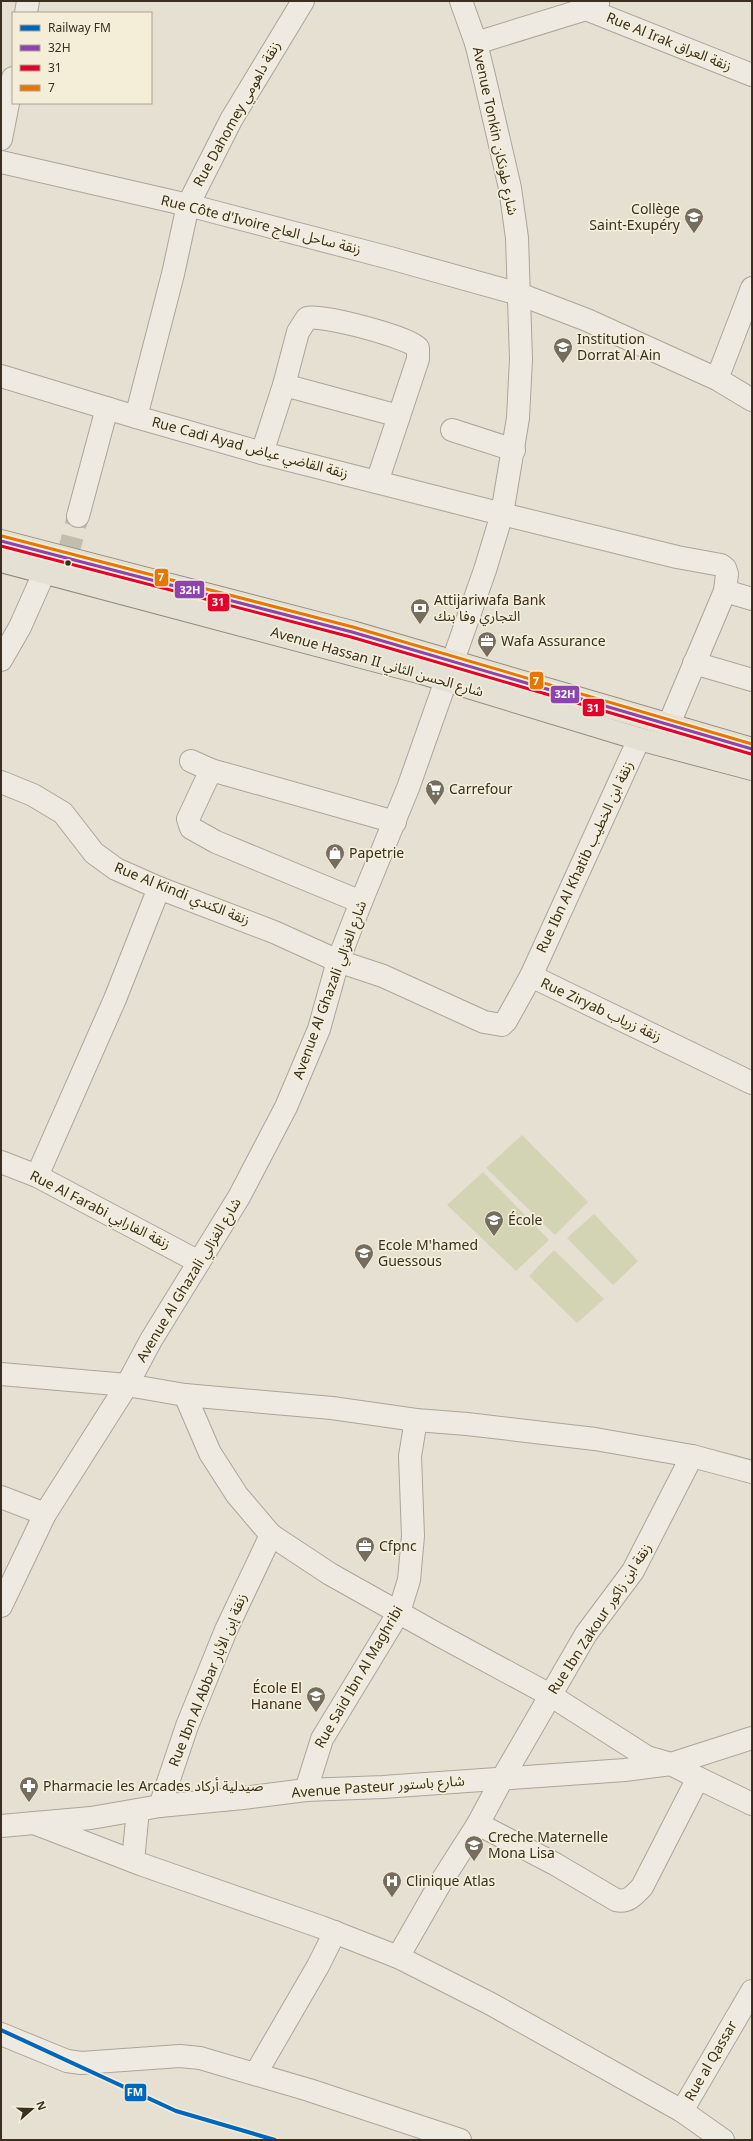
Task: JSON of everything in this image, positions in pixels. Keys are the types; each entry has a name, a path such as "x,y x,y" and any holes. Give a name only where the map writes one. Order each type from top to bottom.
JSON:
{"main road":[{"name":"Avenue Hassan II شارع الحسن الثاني","path":"1,541 352,632 449,671 639,738 752,769"},
{"name":"Avenue Hassan II شارع الحسن الثاني","path":"1,561 44,573 669,724 752,749"}],"street":[{"path":"26,12 28,1"},
{"name":"Rue Dahomey زنقة داهومي","path":"136,417 173,274 188,205 231,120 303,1"},
{"name":"Avenue Tonkin شارع طونكان","path":"449,671 485,570 502,514 514,450 518,418 521,359 517,238 510,188 476,43 461,1"},
{"path":"476,43 594,5"},
{"name":"Rue Al Irak زنقة العراق","path":"594,5 749,68"},
{"path":"1,139 12,83"},
{"name":"Rue Côte d'Ivoire زنقة ساحل العاج","path":"1,162 188,205 390,258 519,294 587,320 716,379 752,400"},
{"path":"716,379 752,288"},
{"path":"262,453 284,385 298,332 307,318 316,317 360,327 406,340 418,348 418,360 377,482"},
{"name":"Rue Cadi Ayad زنقة القاضي عياض","path":"1,376 262,453 670,555 721,565 726,568 727,574 724,591 669,724"},
{"path":"284,385 399,416"},
{"path":"78,516 107,408"},
{"path":"452,430 514,450"},
{"path":"1,660 20,627 44,573"},
{"path":"724,591 752,599"},
{"path":"694,663 752,680"},
{"name":"Avenue Al Ghazali شارع الغزالي","path":"1,1606 45,1514 127,1385 151,1340 238,1197 286,1107 319,1029 338,961 395,822 449,671"},
{"name":"Rue Ibn Al Khatib زنقة ابن الخطيب","path":"531,976 639,738"},
{"path":"191,761 211,770 395,822"},
{"path":"211,770 188,819 191,828 216,842 361,902"},
{"name":"Rue Al Kindi زنقة الكندي","path":"1,782 47,802 63,813 94,853 116,869 159,888 274,932 338,961"},
{"path":"37,1176 115,999 159,888"},
{"name":"Rue Ziryab زنقة زرياب","path":"338,961 383,976 484,1022 496,1025 502,1025 506,1022 531,976 752,1083"},
{"name":"Rue Al Farabi زنقة الفارابي","path":"1,1162 37,1176 199,1262"},
{"path":"1,1374 127,1385 185,1395 332,1408 416,1420 467,1424 595,1439 692,1456 752,1472"},
{"path":"185,1395 210,1453 237,1495 271,1535 330,1574 550,1695 647,1757 671,1764 752,1804"},
{"name":"Rue Said Ibn Al Maghribi","path":"306,1790 322,1739 399,1612 409,1580 413,1556 410,1456 416,1420"},
{"name":"Rue Ibn Zakour زنقة ابن زاكور","path":"398,1957 445,1876 478,1824 550,1695 595,1621 633,1571 692,1456"},
{"path":"1,1497 45,1514"},
{"name":"Rue Ibn Al Abbar زنقة إبن الأبار","path":"160,1806 187,1726 226,1630 271,1535"},
{"name":"Avenue Pasteur شارع باستور","path":"1,1826 91,1818 160,1806 306,1790 383,1787 574,1775 671,1764 752,1738"},
{"path":"478,1824 555,1864 616,1900 622,1902 630,1899 642,1887 698,1778"},
{"path":"133,1861 138,1810"},
{"path":"34,1823 133,1861 334,1932 398,1957 491,2004 682,2111 723,2140"},
{"path":"256,2073 318,1966 334,1932"},
{"name":"Rue al Qassar","path":"682,2111 752,1991"},
{"path":"1,2034 67,2060 81,2063 180,2056 200,2058 256,2073 388,2114 460,2140"}],"green space":[{"path":"522,1135 588,1202 555,1235 486,1168"},
{"path":"483,1172 549,1240 516,1271 447,1205"},
{"path":"594,1214 638,1261 613,1285 567,1238"},
{"path":"554,1250 604,1299 577,1323 529,1276"}],"tunnel":[{"path":"67,558 78,516"}],"rail line":[{"name":"FM","path":"1,2030 176,2111 275,2140"}],"transit line":[{"name":"7","path":"2,536 353,627 752,744"},
{"name":"32H","path":"1,541 352,632 752,749"},
{"name":"31","path":"1,546 351,637 751,754"}],"place":[{"name":"Collège Saint-Exupéry","path":"694,234"},
{"name":"Institution Dorrat Al Ain","path":"563,364"},
{"name":"Attijariwafa Bank التجاري وفا بنك","path":"420,625"},
{"name":"Wafa Assurance","path":"487,658"},
{"name":"Carrefour","path":"435,806"},
{"name":"Papetrie","path":"335,870"},
{"name":"École","path":"494,1237"},
{"name":"Ecole M'hamed Guessous","path":"364,1270"},
{"name":"Cfpnc","path":"365,1563"},
{"name":"École El Hanane","path":"316,1713"},
{"name":"Pharmacie les Arcades صيدلية أركاد","path":"29,1803"},
{"name":"Creche Maternelle Mona Lisa","path":"474,1862"},
{"name":"Clinique Atlas","path":"392,1898"}]}
